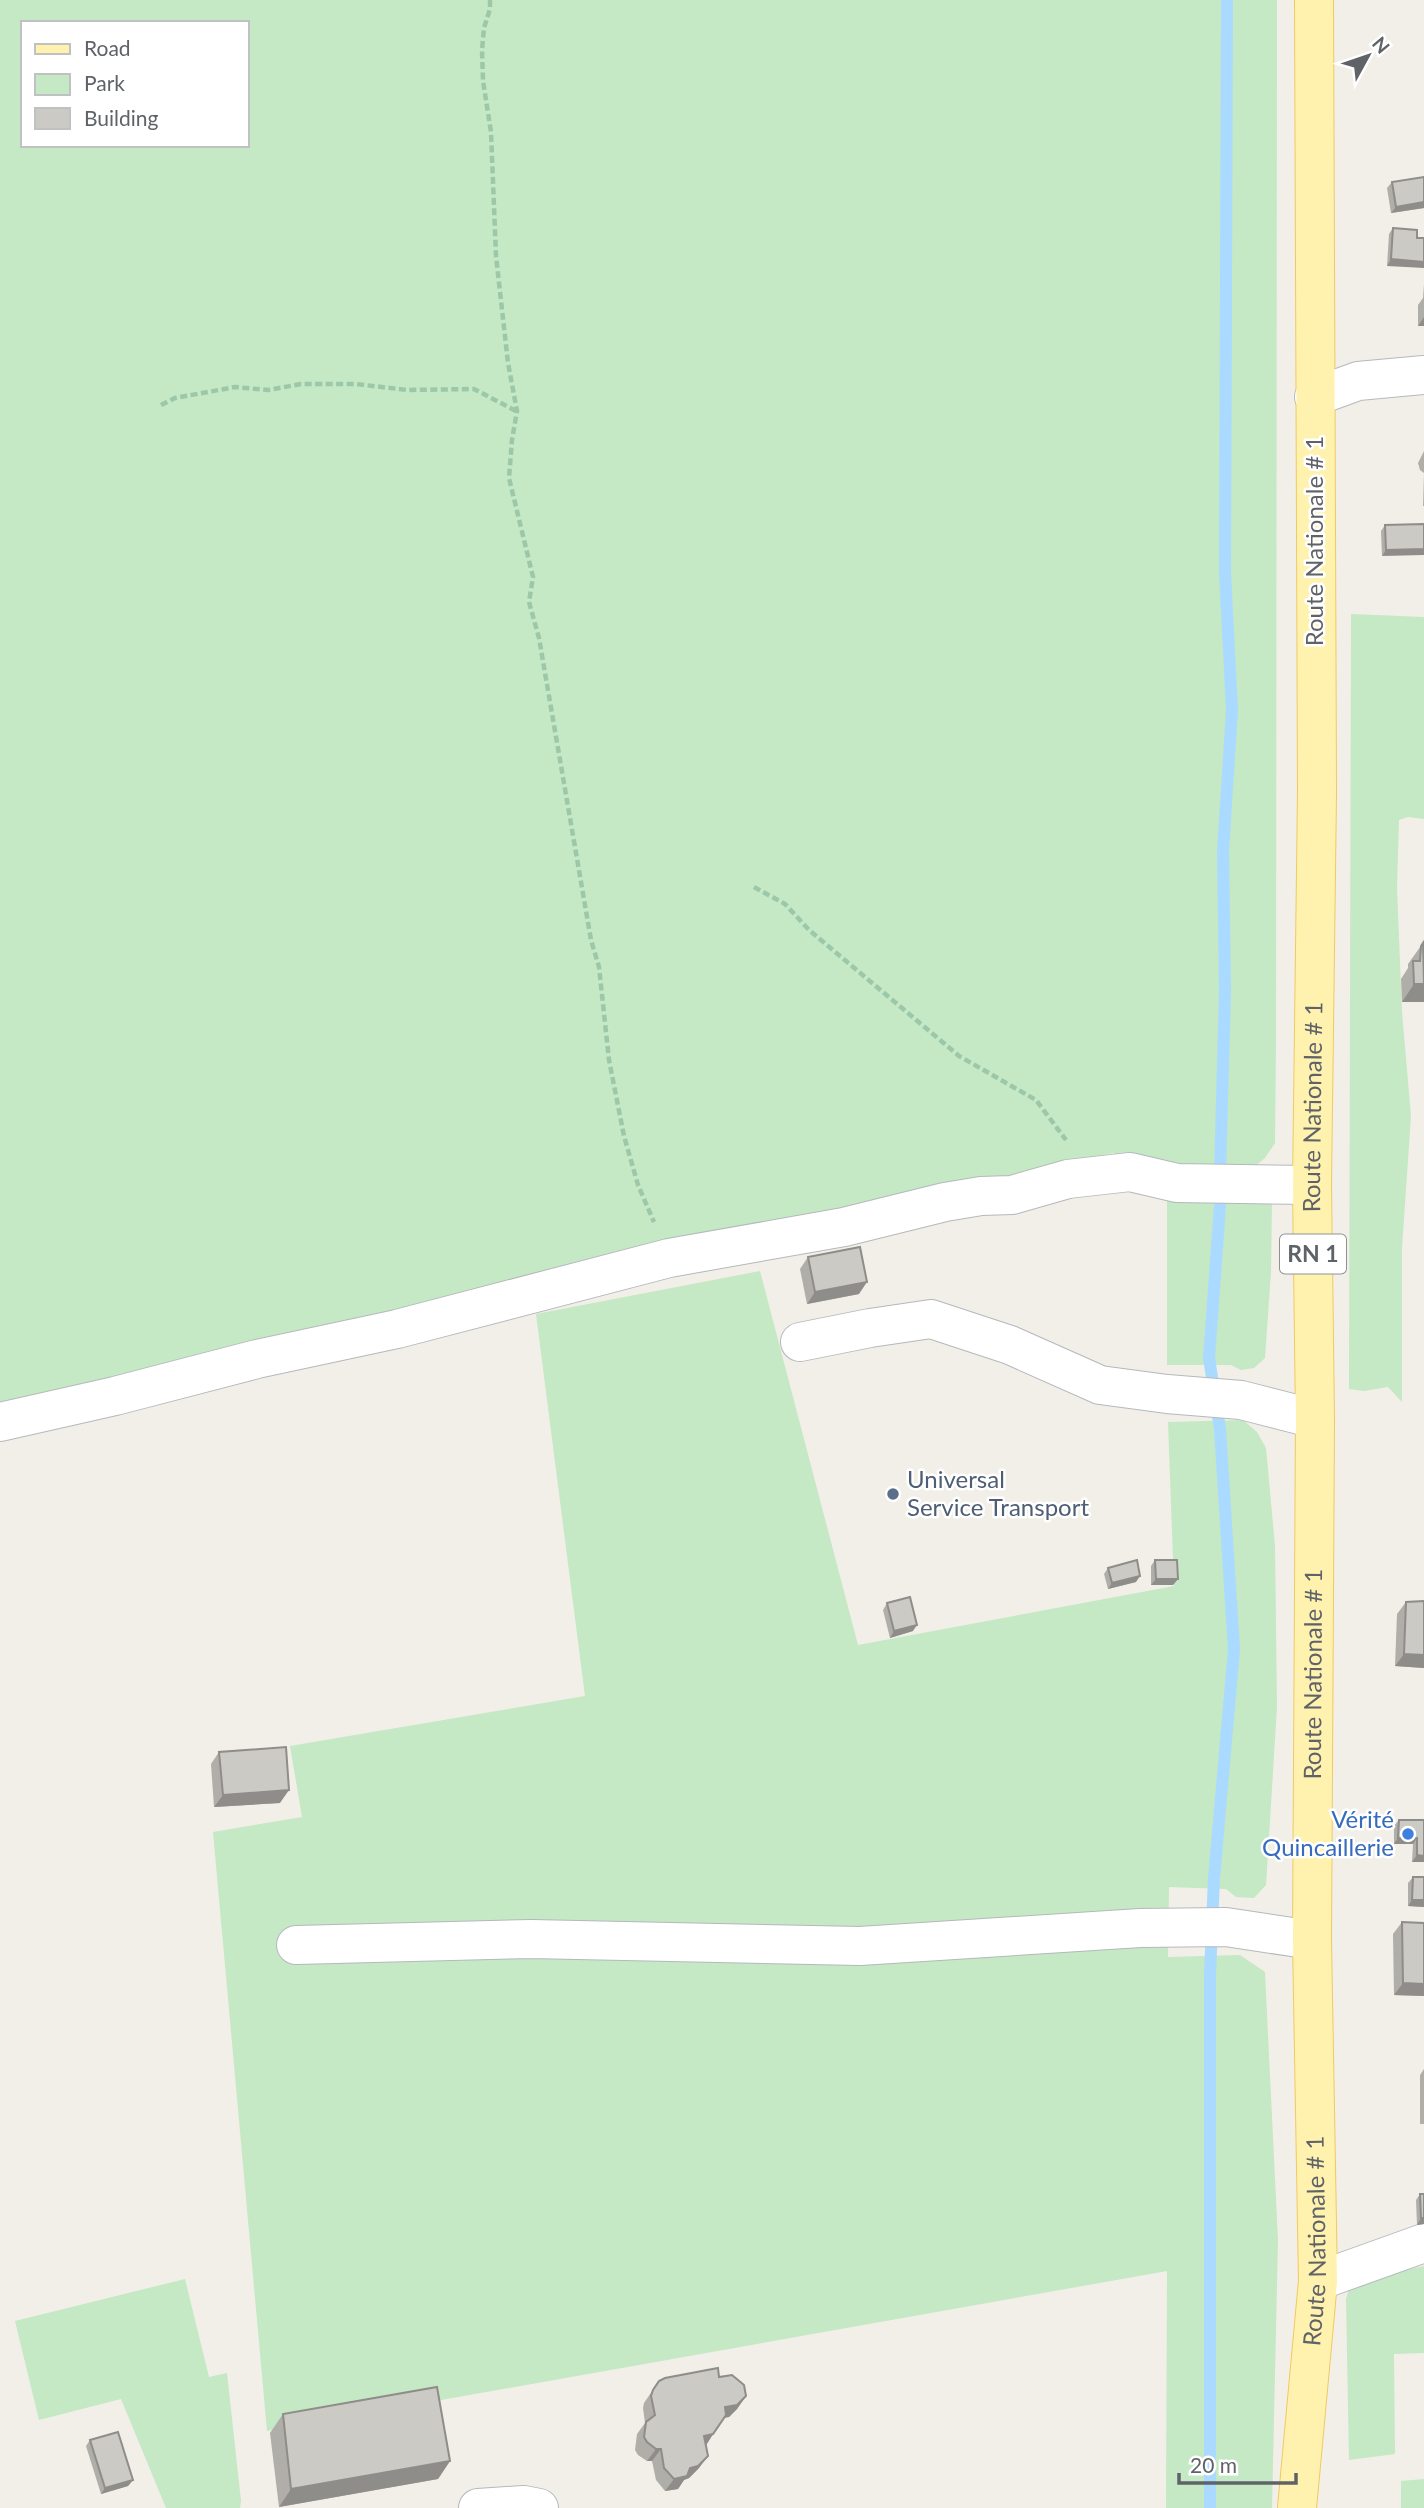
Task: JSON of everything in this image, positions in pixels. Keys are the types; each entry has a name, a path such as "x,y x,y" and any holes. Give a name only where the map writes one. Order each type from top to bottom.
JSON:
{"main road":[{"name":"Route Nationale # 1","path":"1297,2508 1318,2281 1312,1940 1315,1419 1312,1185 1317,793 1314,0"}],"street":[{"path":"1314,397 1358,382 1424,375"},
{"path":"0,1422 115,1396 257,1359 397,1329 669,1258 844,1227 946,1202 981,1196 1012,1195 1068,1179 1130,1172 1177,1183 1312,1185"},
{"path":"800,1342 932,1319 1010,1345 1100,1385 1241,1400 1315,1419"},
{"path":"296,1945 531,1939 860,1946 1226,1927 1312,1940"},
{"path":"1318,2281 1424,2243"},
{"path":"478,2508 524,2505 539,2508"}],"path":[{"path":"490,0 482,39 483,81 491,132 496,256 508,363 517,411 509,478 533,577 529,602 539,638 591,940 599,967 609,1060 624,1136 638,1185 669,1258"},
{"path":"160,405 175,398 235,387 268,390 301,384 356,384 407,390 474,389 517,411"},
{"path":"754,887 785,904 809,930 958,1056 1036,1100 1071,1147 1085,1177"}],"green space":[{"path":"0,0 1277,0 1275,1143 1265,1158 1254,1167 1139,1165 1113,1153 0,1407"},
{"path":"1351,614 1424,617 1424,819 1408,817 1399,820 1397,888 1402,1012 1411,1116 1402,1248 1402,1402 1388,1387 1364,1391 1349,1389"},
{"path":"1167,1198 1272,1202 1271,1272 1265,1358 1254,1368 1241,1370 1231,1365 1167,1365"},
{"path":"760,1271 858,1645 1174,1586 1168,1422 1243,1420 1257,1432 1266,1448 1275,1546 1277,1707 1266,1885 1254,1898 1236,1897 1226,1889 1169,1887 1168,1957 1240,1955 1265,1972 1278,2241 1272,2508 1166,2508 1167,2271 267,2431 213,1832 302,1817 290,1746 585,1696 536,1314"},
{"path":"1424,2266 1424,2353 1394,2354 1395,2454 1349,2460 1346,2299 1350,2286 1364,2279"},
{"path":"185,2279 209,2377 227,2373 240,2508 166,2508 121,2399 39,2420 15,2321"},
{"path":"1424,2479 1424,2508 1401,2508 1401,2481"}],"building":[{"path":"1424,177 1424,202 1396,207 1392,182"},
{"path":"1393,228 1417,230 1417,238 1424,238 1424,262 1391,259"},
{"path":"1424,524 1424,549 1386,550 1385,525"},
{"path":"1423,943 1424,984 1414,984 1413,961 1420,961"},
{"path":"860,1247 867,1282 815,1292 808,1257"},
{"path":"1137,1560 1140,1576 1112,1583 1108,1568"},
{"path":"1155,1560 1177,1560 1178,1579 1156,1579"},
{"path":"910,1597 917,1625 894,1631 887,1603"},
{"path":"1424,1601 1424,1655 1404,1654 1406,1602"},
{"path":"286,1747 289,1790 223,1795 219,1752"},
{"path":"1399,1820 1424,1820 1424,1856 1417,1855 1417,1838 1398,1838"},
{"path":"1413,1877 1424,1877 1424,1900 1412,1900"},
{"path":"1402,1922 1424,1923 1424,1984 1403,1983"},
{"path":"1420,2194 1424,2194 1424,2218 1421,2218"},
{"path":"718,2368 719,2377 732,2375 744,2385 746,2396 737,2405 725,2407 726,2415 713,2434 704,2436 708,2456 698,2466 690,2468 687,2476 674,2479 664,2468 661,2449 656,2449 644,2437 646,2422 655,2415 651,2396 653,2390 659,2381 665,2378"},
{"path":"437,2387 450,2461 291,2489 283,2414"},
{"path":"118,2432 133,2480 105,2488 90,2440"}],"waterway":[{"path":"1220,1174 1225,991 1223,851 1232,710 1225,573 1227,0"},
{"path":"1210,2508 1210,1975 1214,1878 1234,1649 1220,1429 1209,1358 1221,1192"}],"place":[{"name":"Universal Service Transport","path":"893,1494"},
{"name":"Vérité Quincaillerie","path":"1408,1834"}]}
